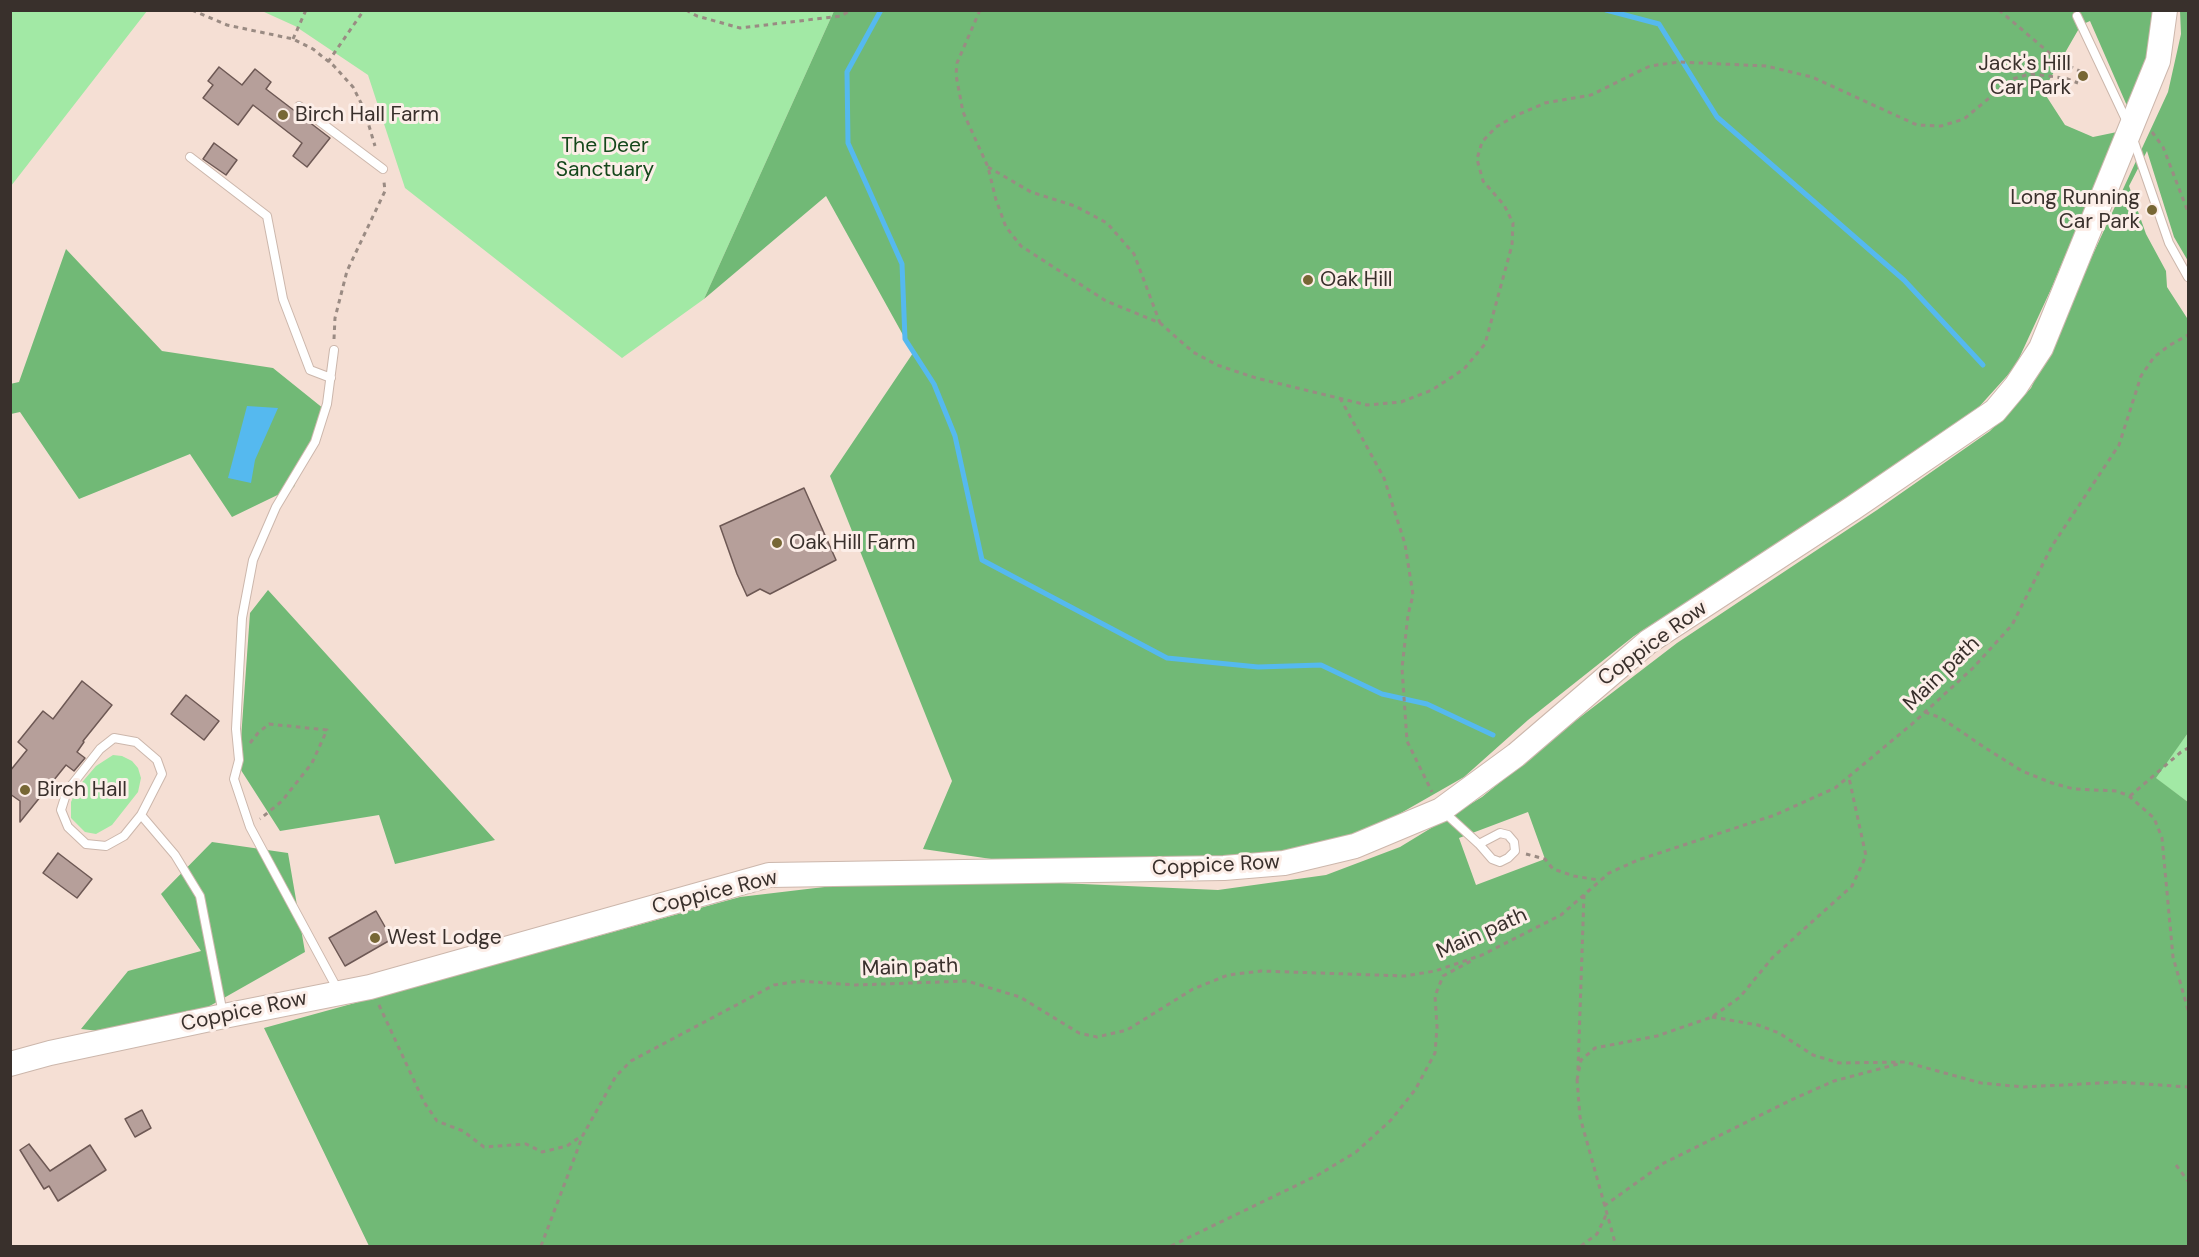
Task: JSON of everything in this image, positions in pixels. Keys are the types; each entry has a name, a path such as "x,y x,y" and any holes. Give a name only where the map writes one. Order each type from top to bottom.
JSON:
{"main road":[{"name":"Coppice Row","path":"10,1064 50,1053 370,987 769,875 1224,868 1284,863 1355,846 1441,810 1516,755 1648,642 1853,508 1995,411 2016,386 2041,348 2158,61 2165,10"}],"lane":[{"path":"2077,16 2134,123 2169,243 2188,277"},
{"path":"299,106 383,169"},
{"path":"190,157 267,216 283,299 310,370 331,378"},
{"path":"334,350 327,404 315,442 276,507 253,560 242,618 236,729 238,760 234,779 250,827 339,992"},
{"path":"114,738 136,742 157,760 162,774 141,815 124,836 106,846 86,844 68,827 61,810 67,791 100,749 114,738"},
{"path":"1441,810 1479,844 1492,859 1500,862 1515,851 1514,842 1508,835 1500,833 1479,844"},
{"path":"141,815 175,855 200,896 224,1016"}],"path":[{"path":"192,10 227,26 293,39 314,49 353,87 364,109 383,169 385,190 347,272 335,318 334,350"},
{"path":"293,39 306,10"},
{"path":"328,62 363,10"},
{"path":"686,10 697,16 740,28 841,16 851,10"},
{"path":"980,10 957,63 956,75 963,112 988,167 996,200 1006,227 1021,246 1106,300 1160,323 1193,352 1217,365 1256,378 1367,405 1401,402 1432,390 1464,369 1485,344 1512,245 1513,223 1504,205 1483,180 1477,159 1482,142 1496,127 1515,116 1545,103 1591,95 1650,66 1679,62 1767,66 1812,76 1917,124 1941,126 1964,119 2012,79 2030,74 2066,78 2078,83"},
{"path":"1999,10 2060,62 2082,72"},
{"path":"2134,123 2163,147 2188,212"},
{"path":"988,167 1031,192 1075,206 1107,223 1134,254 1160,323"},
{"name":"Main path","path":"541,1246 583,1135 616,1076 631,1061 774,985 800,981 855,985 967,981 1020,997 1079,1033 1097,1037 1127,1030 1193,989 1228,975 1261,971 1405,976 1435,971 1482,955 1561,915 1598,880 1609,873 1638,860 1775,815 1835,788 1973,668 2012,625 2052,546 2120,445 2141,376 2154,357 2188,335"},
{"path":"1340,398 1384,478 1405,544 1413,595 1407,615 1402,668 1407,741 1441,810"},
{"path":"1925,712 1941,718 2022,771 2074,789 2116,791 2129,796 2154,818 2162,838 2173,957 2188,1010"},
{"path":"238,760 258,733 269,724 327,730 312,763 282,801 250,827"},
{"path":"2129,796 2188,748"},
{"path":"1577,1080 1581,1060 1595,1048 1657,1036 1712,1017 1740,997 1773,957 1852,886 1866,856 1848,777"},
{"path":"1515,851 1545,859 1553,869 1574,876 1598,880"},
{"path":"1584,894 1577,1080 1580,1117 1616,1246"},
{"path":"1171,1246 1318,1175 1356,1152 1391,1120 1415,1090 1434,1053 1437,1026 1435,996 1443,976 1482,955"},
{"path":"370,987 424,1102 437,1121 463,1131 484,1147 526,1144 542,1152 567,1146 583,1135"},
{"path":"1712,1017 1758,1025 1779,1033 1813,1055 1839,1063 1905,1062 1981,1083 2024,1087 2118,1083 2188,1087"},
{"path":"1604,1206 1664,1163 1791,1100 1834,1081 1905,1062"},
{"path":"2176,1165 2188,1181"},
{"path":"1581,1246 1597,1234 1607,1213"}],"green space":[{"path":"10,11 147,11 11,186"},
{"name":"The Deer Sanctuary","path":"262,11 834,11 704,299 622,358 405,188 368,75 295,26"},
{"path":"834,11 2154,11 2146,74 2131,115 2090,21 2081,25 2043,91 2065,125 2093,137 2117,132 2052,287 2015,367 1978,408 1903,465 1634,636 1528,720 1464,777 1373,829 1316,848 1204,860 1005,861 923,849 952,781 830,476 913,353 826,196 704,299"},
{"path":"2180,11 2188,11 2188,261 2174,237 2147,151 2129,186 2146,234 2166,271 2167,287 2188,317 2188,733 2156,778 2188,802 2188,1246 369,1246 264,1028 740,897 841,885 1037,882 1218,890 1326,875 1400,847 1482,797 1570,725 1677,643 1877,510 1990,431 2031,388 2168,92 2181,34","holes":["1528,812 1545,859 1476,885 1459,838"]},
{"path":"66,249 162,351 273,368 324,409 294,487 232,517 190,454 79,499 20,412 11,414 10,384 19,382"},
{"path":"268,590 495,840 395,864 379,815 280,831 239,767 250,613"},
{"path":"2188,733 2188,802 2155,778"},
{"path":"113,755 132,761 138,768 141,778 138,792 112,825 96,834 85,832 71,818 71,802 78,787 96,766"},
{"path":"212,842 288,853 305,952 155,1037 81,1029 128,971 201,951 161,894"}],"water":[{"path":"247,406 278,408 255,460 251,483 228,478"}],"building":[{"name":"Birch Hall Farm","path":"219,67 242,85 255,69 271,82 266,89 330,138 307,167 293,156 302,143 253,105 238,125 203,98 213,85 208,81"},
{"path":"214,143 237,160 226,175 203,159"},
{"name":"Oak Hill Farm","path":"804,488 836,560 770,594 760,589 747,596 720,526"},
{"name":"Birch Hall","path":"82,681 112,705 77,752 85,758 74,771 66,765 20,822 20,801 10,794 10,771 27,750 18,742 43,711 53,719"},
{"path":"186,695 219,721 204,740 171,714"},
{"path":"58,853 92,879 77,898 43,873"},
{"name":"West Lodge","path":"376,911 392,939 345,966 329,938"},
{"path":"142,1110 151,1128 135,1137 125,1119"},
{"path":"29,1144 50,1171 90,1145 106,1170 58,1201 49,1186 44,1189 20,1150"}],"waterway":[{"path":"881,10 847,72 848,143 902,264 905,339 934,384 955,436 982,560 1167,658 1258,667 1321,665 1382,694 1427,704 1493,735"},
{"path":"1606,10 1659,24 1717,117 1904,280 1983,365"}],"place":[{"name":"Jack's Hill Car Park","path":"2083,76"},
{"name":"Birch Hall Farm","path":"283,115"},
{"name":"Long Running Car Park","path":"2152,210"},
{"name":"Oak Hill","path":"1308,280"},
{"name":"Oak Hill Farm","path":"777,543"},
{"name":"Birch Hall","path":"25,790"},
{"name":"West Lodge","path":"375,938"}]}
